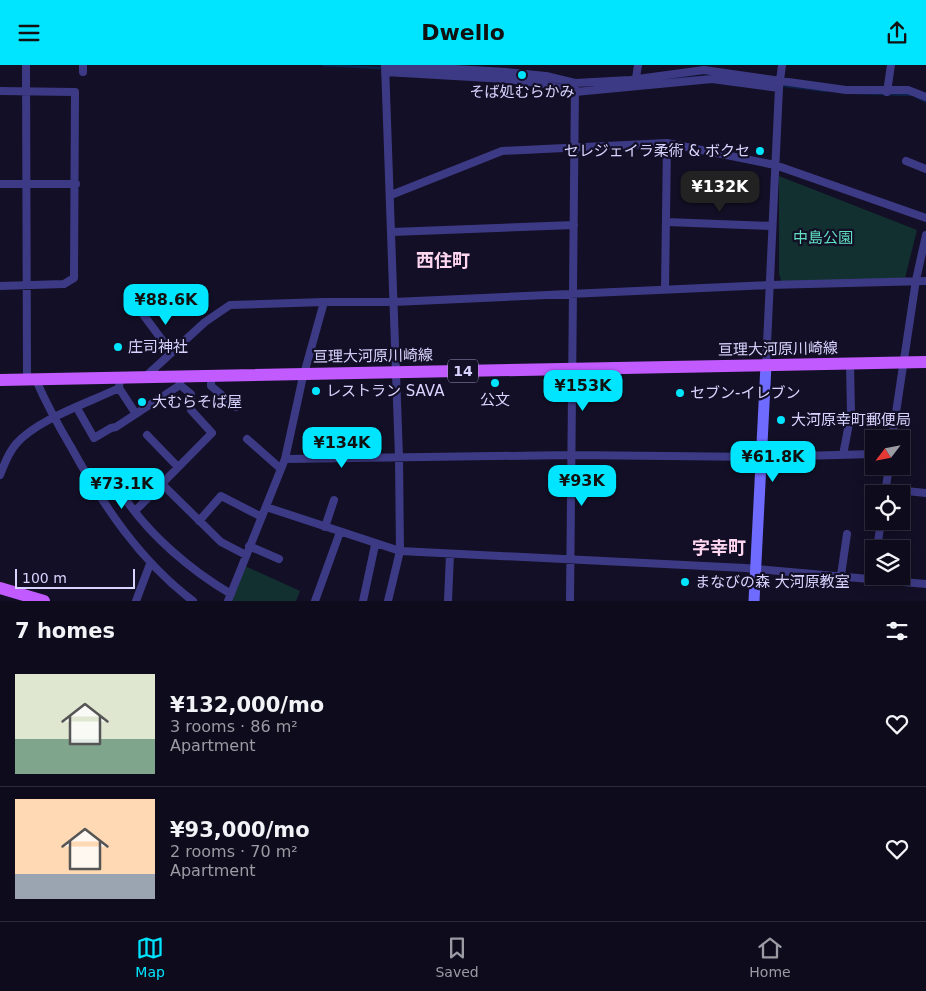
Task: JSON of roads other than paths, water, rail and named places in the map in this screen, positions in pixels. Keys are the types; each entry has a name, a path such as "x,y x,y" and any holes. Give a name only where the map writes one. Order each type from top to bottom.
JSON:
{"main road":[{"name":"亘理大河原川崎線","path":"0,380 120,383 145,377 180,381 211,375 926,362"},
{"path":"0,588 44,601"}],"street":[{"path":"26,65 27,285 31,380 107,509 150,564 193,601"},
{"path":"636,78 638,65"},
{"path":"754,601 775,165 782,65"},
{"path":"887,91 891,65"},
{"path":"388,601 400,551 391,195 385,67 506,72 546,76 575,83 630,80 704,70 780,84"},
{"path":"506,72 575,92 712,79 887,91 908,90 926,97"},
{"path":"570,601 575,83"},
{"path":"0,91 75,92 76,184 74,278 64,284 0,286"},
{"path":"391,195 496,152 667,143 775,165 926,218"},
{"path":"665,289 667,143"},
{"path":"906,161 926,169"},
{"path":"0,184 76,184"},
{"path":"666,222 772,226"},
{"path":"392,232 574,225"},
{"path":"893,430 916,280 926,235"},
{"path":"145,377 205,322 233,304 394,302 665,289 926,281"},
{"path":"122,493 135,511 192,567 229,597 285,459 324,302"},
{"path":"142,313 171,352"},
{"path":"844,455 850,413 850,364"},
{"path":"211,375 211,386 236,407"},
{"path":"77,408 94,438 136,414 180,381 190,394 191,410 212,433 135,511"},
{"path":"0,475 16,445 26,435 120,383 136,414"},
{"path":"147,435 178,467"},
{"path":"247,439 281,469"},
{"path":"285,459 571,455 761,457 865,454"},
{"path":"162,484 222,542 246,555"},
{"path":"910,492 926,493"},
{"path":"200,521 221,496 262,517"},
{"path":"325,527 334,500"},
{"path":"266,507 376,545 400,551 865,575"},
{"path":"315,601 340,532"},
{"path":"841,575 847,534"},
{"path":"363,601 376,545"},
{"path":"250,547 279,559"},
{"path":"448,601 450,554"},
{"path":"136,601 150,564"},
{"path":"910,581 926,584"}],"waterway":[{"path":"323,65 380,68"},
{"path":"647,81 714,76"},
{"path":"785,86 826,91"},
{"path":"852,93 911,95"},
{"path":"916,97 926,102"}],"place":[{"name":"そば処むらかみ","path":"522,75"},
{"name":"セレジェイラ柔術 & ボクセ","path":"760,151"},
{"name":"庄司神社","path":"118,347"},
{"name":"公文","path":"495,383"},
{"name":"レストラン SAVA","path":"316,391"},
{"name":"セブン-イレブン","path":"680,393"},
{"name":"大むらそば屋","path":"142,402"},
{"name":"大河原幸町郵便局","path":"781,420"},
{"name":"まなびの森 大河原教室","path":"685,582"}],"district":[{"name":"西住町","path":"443,261"},
{"name":"字幸町","path":"719,548"}],"park label":[{"name":"中島公園","path":"823,238"}]}
